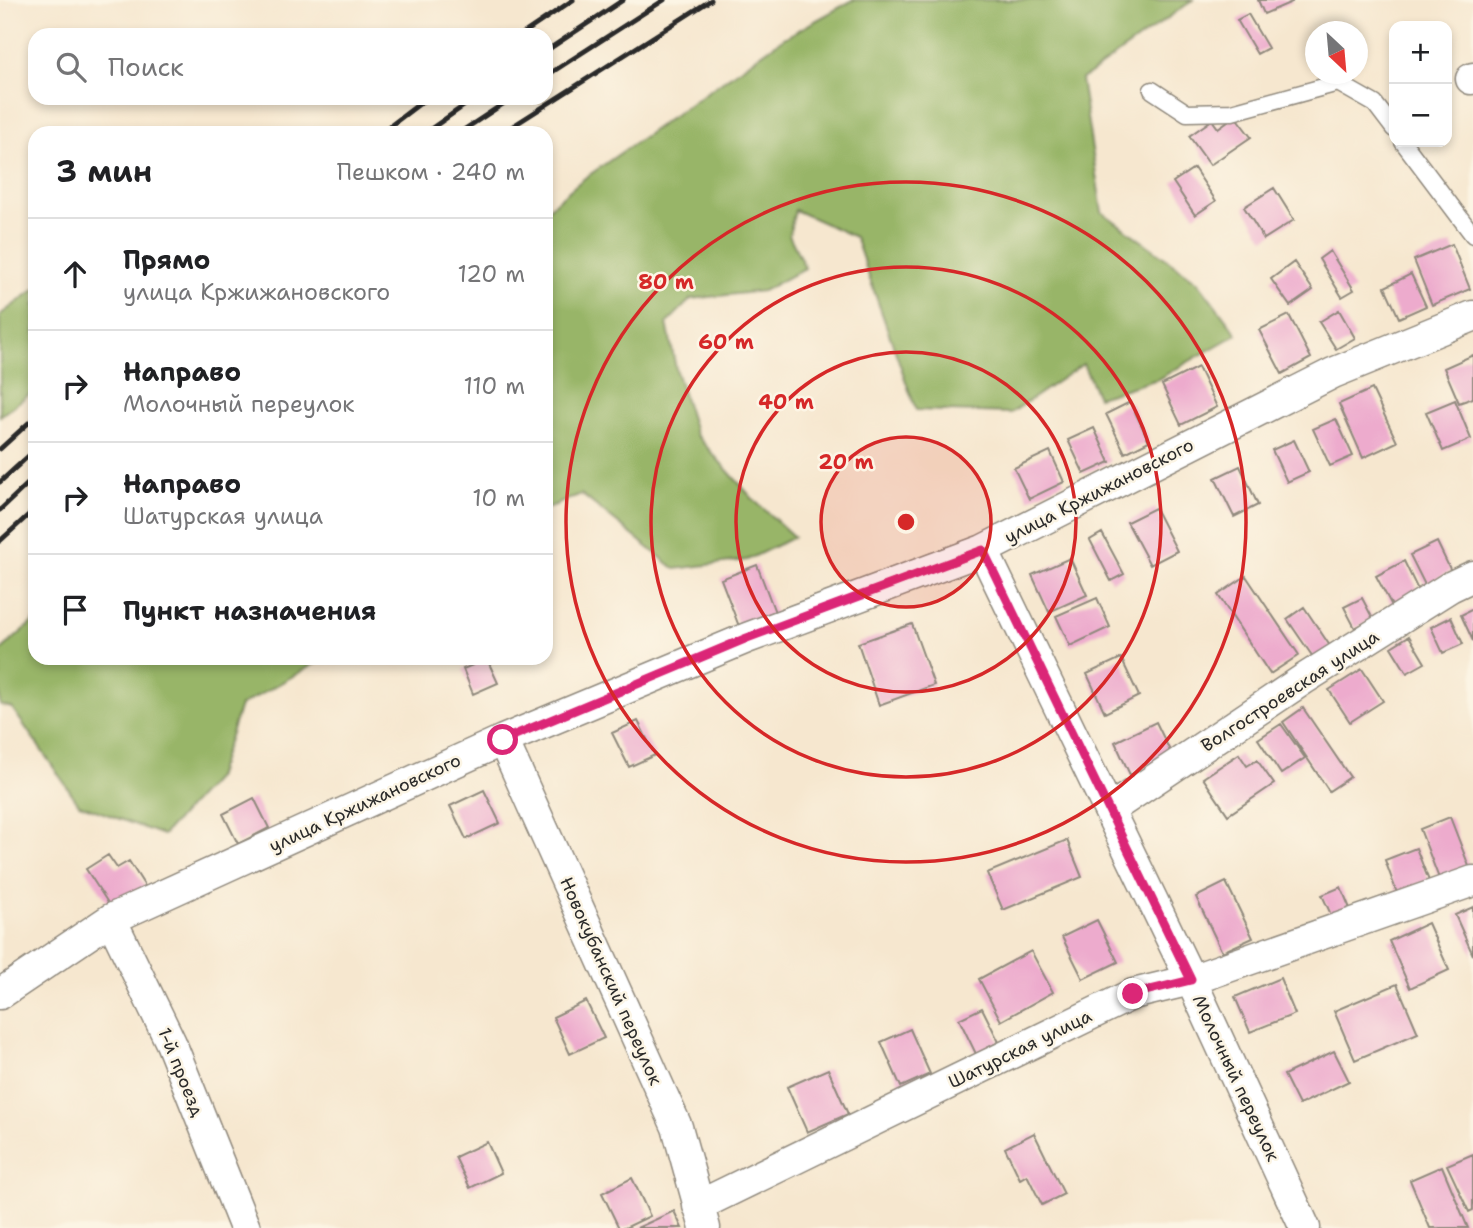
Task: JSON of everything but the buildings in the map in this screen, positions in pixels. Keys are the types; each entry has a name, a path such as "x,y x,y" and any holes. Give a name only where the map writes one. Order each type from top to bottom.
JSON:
{"street":[{"name":"улица Кржижановского","path":"0,994 111,919 503,740 747,638 983,550 1334,373 1473,316"},
{"name":"Молочный переулок","path":"983,550 1191,980 1304,1228"},
{"name":"Волгостроевская улица","path":"1109,810 1304,679 1450,587 1473,576"},
{"name":"Новокубанский переулок","path":"503,740 677,1127 702,1217"},
{"name":"Шатурская улица","path":"702,1217 1133,994 1191,980 1473,881"},
{"name":"1-й проезд","path":"111,919 171,1043 245,1228"}],"lane":[{"path":"1152,90 1187,113 1232,112 1338,83 1376,104 1389,122"},
{"path":"1408,147 1473,235"}],"green space":[{"path":"853,0 1193,0 1081,80 1102,212 1198,282 1237,334 1158,379 1098,397 1083,364 1011,413 916,410 855,237 795,210 789,235 805,268 763,291 691,299 667,323 677,374 696,435 753,499 794,537 747,560 675,569 581,494 553,506 553,204 582,180 784,38"},
{"path":"28,294 28,395 0,416 0,315"},
{"path":"28,626 28,665 313,665 240,706 216,778 163,835 79,804 12,708 0,705 0,651"}],"railway":[{"path":"531,28 573,0"},
{"path":"553,46 623,0"},
{"path":"553,71 664,0"},
{"path":"553,101 711,0"},
{"path":"390,126 418,105"},
{"path":"435,126 465,105"},
{"path":"470,126 501,105"},
{"path":"513,126 546,105"},
{"path":"0,449 28,423"},
{"path":"0,482 28,456"},
{"path":"0,510 28,484"},
{"path":"0,541 28,515"}],"route":[{"path":"503,740 747,638 983,550 1191,980 1133,994"}]}
